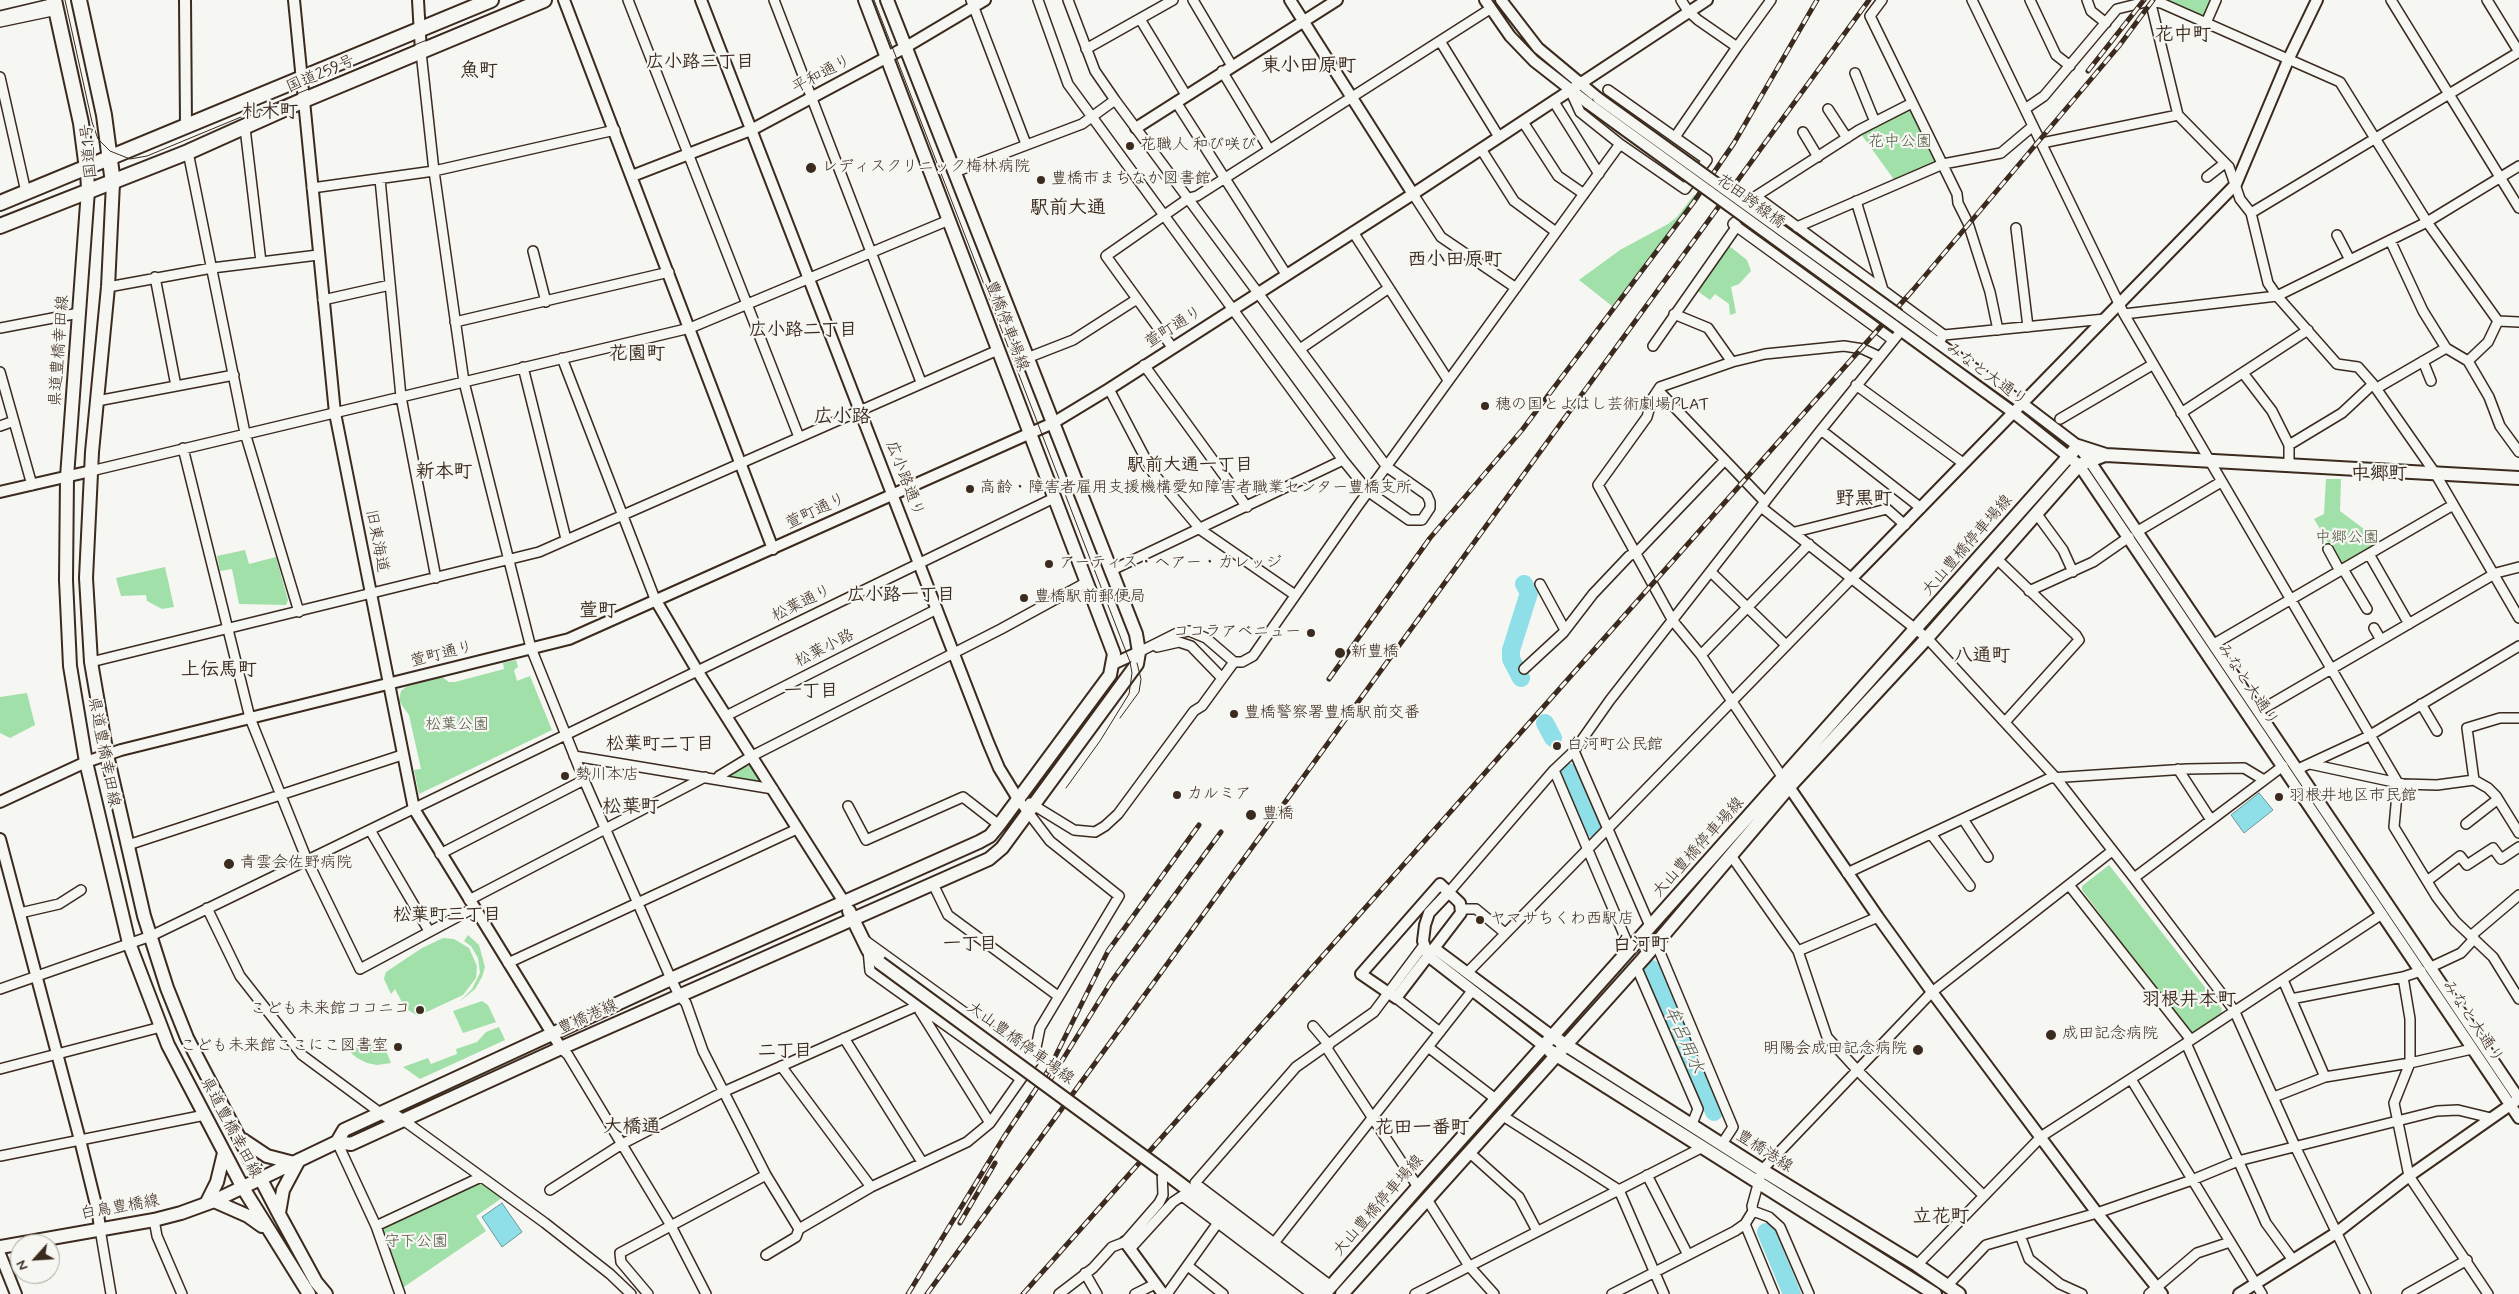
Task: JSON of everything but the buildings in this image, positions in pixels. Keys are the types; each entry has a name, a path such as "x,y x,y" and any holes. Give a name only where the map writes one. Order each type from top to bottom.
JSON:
{"highway":[{"name":"国道1号","path":"0,226 88,190 113,183 104,115 79,0"},
{"name":"国道259号","path":"87,168 186,125 491,0"},
{"name":"国道259号","path":"113,183 245,128 304,100 544,0"},
{"name":"国道1号","path":"0,203 87,168 81,123 56,5"}],"main road":[{"name":"豊橋停車場線","path":"864,0 1087,582 1114,654 1114,664"},
{"name":"豊橋停車場線","path":"887,0 1136,634 1139,652"},
{"name":"県道豊橋幸田線","path":"87,168 88,190 67,477 66,580 70,666 86,762 129,943 161,1027 243,1188 268,1231 309,1294"},
{"name":"県道豊橋幸田線","path":"113,183 108,286 91,471 86,578 91,662 107,755 151,936 167,988 187,1038 279,1214 316,1282 326,1294"},
{"path":"2078,446 2106,455 2519,478"},
{"name":"大山豊橋停車場線","path":"1922,634 2078,446"},
{"path":"2084,462 2106,455"},
{"name":"大山豊橋停車場線","path":"844,902 868,950 880,963 1327,1292 1649,928 2084,462"},
{"path":"852,919 933,884 997,853 1138,664 1139,652"},
{"path":"844,902 990,836 1110,675 1114,664"},
{"name":"大山豊橋停車場線","path":"1342,1294 1428,1201 1732,857 1786,782"},
{"name":"豊橋港線","path":"337,1142 344,1130 384,1111 844,902"},
{"name":"豊橋港線","path":"243,1188 337,1142 351,1144 398,1121 852,919"},
{"name":"豊橋港線","path":"1548,1041 1566,1043 1692,1124 1722,1144 1760,1176 1935,1294"},
{"name":"豊橋港線","path":"1548,1041 1556,1055 1701,1148 1760,1176 1917,1265 1959,1294"},
{"path":"239,1136 267,1156 296,1161 284,1190 279,1214"},
{"path":"224,1153 210,1202 248,1216 268,1231"},
{"name":"白鳥豊橋線","path":"0,1247 154,1220 210,1202 243,1188"}],"street":[{"path":"185,0 186,125"},
{"name":"旧東海道","path":"294,0 335,413 414,808 440,854 561,1048"},
{"path":"418,0 421,52 434,171 464,382 531,648 584,780 671,979 679,995 686,1003 703,1051 766,1175 798,1229 796,1237 766,1255"},
{"path":"564,0 773,548"},
{"path":"628,0 690,154 799,437"},
{"name":"広小路通り","path":"701,0 753,129 999,768 1018,799"},
{"path":"774,0 921,382"},
{"name":"平和通り","path":"632,176 753,129 906,47 972,3 985,0"},
{"path":"1038,0 1068,84 1091,118 1343,460 1369,492 1409,520 1422,520 1427,514 1430,502 1427,495 1387,467 1115,100 1095,71 1068,0"},
{"path":"1086,49 1172,0"},
{"path":"1193,0 1269,149"},
{"path":"1290,0 1441,237 1516,288"},
{"path":"1136,128 1338,0"},
{"path":"1501,0 1538,48 1579,84 1594,101"},
{"path":"1682,0 1688,11 1737,47"},
{"name":"萱町通り","path":"388,684 569,639 1053,423 1413,194 1707,0"},
{"path":"1675,137 1771,0"},
{"path":"1882,0 1870,16 1943,164 1968,223 1990,292 1998,330"},
{"path":"1972,0 2112,292 2152,365 2398,783 2394,827 2456,921 2493,957 2519,999"},
{"path":"2030,0 2056,55 2070,66"},
{"path":"2087,0 2091,11 2106,23"},
{"path":"2025,109 2044,96 2117,9 2150,0 2289,58 2340,82 2427,222 2498,321"},
{"path":"2150,0 2178,115 2225,163 2236,184 2240,198 2251,213 2268,283 2277,296 2337,364 2358,368 2375,386 2407,436 2416,444 2435,473 2519,618"},
{"path":"2206,23 2216,0"},
{"path":"1467,973 2105,319 2122,310 2236,184 2289,58 2317,0"},
{"path":"2391,0 2519,208"},
{"path":"2251,213 2519,52 2487,0"},
{"path":"972,3 1026,144"},
{"path":"1172,347 1106,256 1189,198 1197,196 1440,41 1487,4 1510,36 1534,62 1570,90 1594,101"},
{"path":"0,16 56,5"},
{"path":"0,22 56,5"},
{"path":"1140,19 1186,95"},
{"path":"1440,41 1499,137"},
{"path":"1855,74 1875,122"},
{"path":"0,77 26,192"},
{"path":"1570,90 1580,112 1620,144 1685,189 1707,160 1608,90"},
{"path":"955,172 1082,124 1115,100"},
{"name":"花田跨線橋","path":"1594,101 1899,315"},
{"name":"花田跨線橋","path":"1594,101 1892,324"},
{"path":"1176,102 1286,274"},
{"path":"1554,102 1599,174"},
{"path":"1912,103 1847,138 1755,197 1883,290 1941,339 1998,330 2105,319"},
{"path":"1828,109 1847,138"},
{"path":"2042,144 2178,115"},
{"path":"1524,122 1558,176 1584,194"},
{"path":"1797,227 1943,164 2001,153 2033,126"},
{"path":"245,128 261,262"},
{"path":"312,188 434,171 615,130"},
{"path":"1802,132 1818,157"},
{"path":"1114,664 1177,633 1189,631 1206,638 1234,662 1242,662 1253,656 1448,380 1620,144"},
{"path":"1481,149 1514,201 1556,232"},
{"path":"188,152 245,433 300,612"},
{"path":"2207,178 2225,163"},
{"path":"2122,310 2277,296 2427,222 2519,166"},
{"path":"380,179 400,397 436,578"},
{"path":"1856,201 1883,290"},
{"path":"0,492 690,328 949,220"},
{"path":"1653,346 1736,224 1893,340"},
{"path":"2016,228 2028,327"},
{"path":"1353,232 1448,380"},
{"path":"2337,235 2350,260"},
{"path":"2390,240 2422,311 2446,348 2468,361 2494,408 2500,426 2519,452"},
{"path":"533,251 546,302"},
{"path":"108,286 212,268 318,255"},
{"path":"455,322 669,272"},
{"path":"155,278 176,386"},
{"path":"323,300 390,285"},
{"path":"1300,349 1389,288"},
{"path":"1026,358 1073,340 1138,299"},
{"path":"0,328 79,313"},
{"path":"1674,314 1708,328 1732,362"},
{"name":"みなと大通り","path":"1899,315 1941,339 2078,446 2084,462 2129,537 2472,1049 2516,1101"},
{"path":"2498,321 2519,322"},
{"path":"2468,361 2488,342 2498,321"},
{"name":"みなと大通り","path":"1892,324 2014,413 2069,456 2084,462 2138,530 2431,967 2516,1101 2519,1118"},
{"path":"2181,413 2308,330"},
{"path":"1423,934 1429,913 1554,770 1574,751 1763,504 1856,385 1901,331"},
{"path":"1880,357 1863,349 1844,346 1765,354 1732,362 1660,387 1647,416 1598,485 1673,621 1701,655 1847,873 1932,992 2042,1136 2156,1292 2197,1253 2230,1242"},
{"path":"2289,445 2342,414 2375,386 2446,348"},
{"path":"91,662 539,552 921,382 998,350"},
{"path":"562,358 655,599 698,672 844,902"},
{"path":"2423,361 2431,380"},
{"path":"1144,365 1247,507"},
{"path":"2060,419 2152,365"},
{"path":"523,367 566,539"},
{"path":"0,372 5,407 14,422 32,484"},
{"path":"2243,373 2272,411 2289,445 2289,466"},
{"path":"97,401 234,375"},
{"path":"1856,385 1964,463"},
{"path":"1109,389 1154,473 1201,530 1296,595"},
{"path":"1658,390 1725,460 1763,504 1809,544 1922,634 2056,778 2235,1012 2294,1146 2366,1294"},
{"path":"0,426 14,422"},
{"path":"1821,430 1921,508"},
{"path":"183,448 250,718 307,860 360,969 429,931 471,904 606,829 705,777"},
{"path":"1110,570 1201,530 1343,460"},
{"path":"1524,669 1565,630 1593,594 1629,556 1636,552 1725,460"},
{"path":"2138,530 2221,482"},
{"name":"松葉通り","path":"0,989 151,936 1054,498"},
{"path":"2214,644 2453,505"},
{"path":"1795,532 1887,509 1905,525"},
{"path":"2036,513 2063,550 2073,572"},
{"path":"2029,591 2093,562 2129,537"},
{"path":"1701,655 1809,544"},
{"path":"2328,549 2367,609"},
{"path":"2369,554 2409,624"},
{"path":"1996,558 2079,640 2005,722"},
{"path":"2259,711 2493,575 2519,567"},
{"path":"1712,573 1786,645"},
{"path":"718,780 719,776 752,756 1087,582"},
{"path":"1540,584 1565,630"},
{"name":"松葉小路","path":"726,716 937,608"},
{"path":"2374,628 2381,640"},
{"path":"1139,652 1165,644 1185,644 1191,646 1222,678"},
{"path":"2298,769 2370,735 2519,646"},
{"path":"1018,799 1031,809 1074,830 1095,832 1105,826 1118,814 1194,710 1202,706 1234,662"},
{"path":"0,802 86,762 107,755 388,684"},
{"path":"2421,704 2437,732"},
{"path":"2474,780 2467,728 2500,718 2519,718"},
{"path":"1574,751 1649,928"},
{"path":"128,845 402,755"},
{"path":"574,756 772,788"},
{"path":"2310,764 2398,783 2437,785 2474,780 2488,788 2498,799 2519,833"},
{"path":"2134,878 2283,766"},
{"path":"1847,873 2050,778 2178,769 2244,768 2264,780"},
{"path":"2178,769 2211,820"},
{"path":"1554,770 1587,850 1633,946"},
{"path":"440,854 584,780"},
{"path":"848,806 866,840 963,797 998,825"},
{"path":"2466,824 2498,799"},
{"path":"798,1229 871,1187 967,1142 990,1123 1033,1062 1040,1028 1119,896 1050,841 1031,809"},
{"path":"1963,819 1988,857"},
{"path":"508,963 797,829"},
{"path":"370,830 429,931"},
{"path":"1931,834 1970,886"},
{"path":"0,839 80,1140 100,1229 111,1294"},
{"path":"2428,881 2460,856 2467,865 2493,848 2501,859 2519,847"},
{"path":"1612,1294 1735,1231 1745,1224 1753,1211 1752,1206 1760,1176 1857,1070 1932,992 2112,851"},
{"path":"1732,857 1798,951 1827,1037 1857,1070 1984,1196"},
{"path":"933,884 948,916 1058,996"},
{"path":"1327,1292 1274,1243 1195,1183 1296,1067 1374,1012 1392,995 1462,913 1460,903 1440,884 1361,974 1392,995 1440,1032"},
{"path":"2069,885 2189,1042 2238,1161 2266,1222 2293,1260"},
{"path":"20,914 59,904 81,890"},
{"path":"2431,967 2461,954 2474,939 2473,934 2519,896"},
{"path":"207,908 240,976 302,1056 481,1177 559,1235 631,1294"},
{"path":"1462,909 1476,909 1505,934"},
{"path":"1917,1265 2042,1136 2235,1012 2382,914"},
{"path":"1798,951 1878,917"},
{"path":"1423,934 1432,947 1472,992 1548,1041"},
{"path":"1423,934 1430,940 1432,947 1467,973 1548,1041"},
{"path":"861,938 1033,1062"},
{"path":"1656,944 1733,1127 1722,1144"},
{"path":"868,950 870,971 1021,1079"},
{"path":"1639,962 1698,1109 1692,1124"},
{"path":"2291,999 2421,972"},
{"path":"2403,977 2410,1019 2410,1062 2394,1104 2409,1176 2488,1294"},
{"path":"2283,980 2325,1077"},
{"path":"1274,1243 1472,992"},
{"path":"550,1190 622,1144 723,1092 917,1006"},
{"path":"917,1006 990,1123"},
{"path":"1313,1026 1328,1046 1418,1187"},
{"path":"0,1069 161,1027"},
{"path":"844,1038 922,1162"},
{"path":"1428,1047 1497,1100"},
{"path":"561,1048 568,1055 670,1224 706,1294"},
{"path":"2274,1097 2325,1077 2472,1049"},
{"path":"781,1066 871,1187"},
{"path":"2131,1079 2262,1294"},
{"path":"2239,1294 2336,1233 2409,1176 2516,1101"},
{"path":"1947,1286 1986,1245 2097,1212 2192,1180 2238,1161 2444,1110 2458,1110 2491,1118"},
{"path":"0,1156 205,1115"},
{"path":"1503,1116 1619,1190 1664,1294"},
{"path":"337,1142 376,1226 400,1294"},
{"path":"1415,1294 1701,1148"},
{"path":"1470,1153 1519,1197 1537,1231"},
{"path":"1127,1245 1162,1199 1162,1170"},
{"path":"648,1294 621,1262 620,1253 670,1224 766,1175"},
{"path":"1647,1175 1688,1254"},
{"path":"376,1226 481,1177"},
{"path":"1059,1294 1112,1248 1127,1245 1173,1202 1182,1196 1312,1294"},
{"path":"1428,1201 1469,1266 1494,1294"},
{"path":"1753,1211 1769,1217 1780,1227 1809,1294"},
{"path":"154,1220 157,1236 182,1294"},
{"path":"1167,1294 1217,1224"},
{"path":"1745,1224 1774,1294"},
{"path":"2020,1235 2029,1259 2060,1284 2082,1294"},
{"path":"1127,1245 1163,1294"},
{"path":"0,1254 16,1294"},
{"path":"2407,1294 2467,1260"},
{"path":"1188,1266 1223,1294"},
{"path":"1085,1273 1097,1294"},
{"path":"1135,1294 1155,1284"}],"green space":[{"path":"2166,0 2211,0 2204,17"},
{"name":"花中公園","path":"1909,109 1913,111 1937,163 1895,181 1861,134"},
{"path":"1694,195 1697,196 1612,306 1579,280 1620,250 1668,224 1677,217"},
{"path":"1728,245 1747,260 1751,271 1739,284 1731,287 1736,313 1730,315 1729,304 1715,294 1710,300 1696,290"},
{"name":"中郷公園","path":"2326,479 2341,479 2340,511 2368,532 2375,545 2341,565 2314,519 2324,514"},
{"path":"245,550 249,564 276,557 288,600 286,605 239,604 232,569 220,571 217,556"},
{"path":"165,567 174,607 162,609 147,601 146,595 121,596 116,578"},
{"name":"松葉公園","path":"516,660 518,667 514,670 517,681 530,676 552,730 419,794 414,770 421,769 409,715 399,701 401,691 406,687 442,677 449,682 455,682 504,669 503,663"},
{"path":"27,693 35,725 10,738 0,733 0,697"},
{"path":"746,765 751,766 760,779 758,782 755,784 727,778 726,776"},
{"path":"2109,865 2222,1009 2221,1014 2193,1032 2188,1031 2082,890 2082,886"},
{"path":"468,935 479,945 485,967 475,989 459,1002 472,989 480,973 478,958 471,946 464,941"},
{"path":"443,938 454,939 469,948 477,966 476,978 463,995 418,1016 405,1008 395,989 391,994 384,979 385,975 386,972 422,948"},
{"path":"482,1001 488,1005 496,1022 463,1033 453,1011"},
{"path":"499,1027 505,1040 420,1079 403,1067 428,1058 431,1064 457,1054 456,1049 477,1042 486,1032"},
{"path":"373,1039 384,1046 391,1063 377,1065 367,1063 349,1051 359,1040"},
{"name":"守下公園","path":"480,1180 502,1198 476,1216 486,1231 401,1289 380,1230 382,1226"}],"water":[{"path":"2259,793 2273,810 2244,833 2231,815"},
{"path":"502,1203 522,1232 502,1247 482,1217"}],"waterway":[{"name":"牟呂用水","path":"1521,678 1511,659 1511,650 1529,593 1524,584"},
{"name":"牟呂用水","path":"1545,723 1553,738"},
{"name":"牟呂用水","path":"1569,772 1592,828"},
{"name":"牟呂用水","path":"1652,969 1714,1112"},
{"name":"牟呂用水","path":"1766,1232 1792,1294"}],"tram line":[{"path":"65,0 92,122 98,139 110,151 130,159 147,156 523,0"},
{"path":"874,0 1130,662 1132,673 1129,694 1100,741 1066,788"},
{"path":"1120,718 1139,692 1141,679 1137,663"}],"railway":[{"path":"1329,679 1430,538 1522,430 1693,203 1734,143 1817,0"},
{"path":"927,1294 1869,0"},
{"path":"2088,71 2144,0"},
{"path":"1023,1294 1913,290 2119,46 2153,0"},
{"path":"908,1294 1004,1137 1048,1071 1108,951 1199,825"},
{"path":"1050,1080 1111,982 1221,832"},
{"path":"960,1223 995,1163"}],"place":[{"name":"花職人 和び咲び","path":"1130,146"},
{"name":"レディスクリニック梅林病院","path":"811,168"},
{"name":"豊橋市まちなか図書館","path":"1041,180"},
{"name":"穂の国とよはし芸術劇場PLAT","path":"1485,406"},
{"name":"高齢・障害者雇用支援機構愛知障害者職業センター豊橋支所","path":"970,489"},
{"name":"アーティス・ヘアー・カレッジ","path":"1049,564"},
{"name":"豊橋駅前郵便局","path":"1024,598"},
{"name":"ココラアベニュー","path":"1311,633"},
{"name":"新豊橋","path":"1340,653"},
{"name":"豊橋警察署豊橋駅前交番","path":"1234,714"},
{"name":"白河町公民館","path":"1557,746"},
{"name":"勢川本店","path":"565,776"},
{"name":"カルミア","path":"1177,795"},
{"name":"羽根井地区市民館","path":"2279,797"},
{"name":"豊橋","path":"1251,815"},
{"name":"青雲会佐野病院","path":"229,864"},
{"name":"ヤマサちくわ西駅店","path":"1480,920"},
{"name":"こども未来館ココニコ","path":"420,1010"},
{"name":"成田記念病院","path":"2051,1035"},
{"name":"こども未来館ここにこ図書室","path":"398,1047"},
{"name":"明陽会成田記念病院","path":"1918,1050"}],"district":[{"name":"花中町","path":"2183,36"},
{"name":"広小路三丁目","path":"700,63"},
{"name":"東小田原町","path":"1309,67"},
{"name":"魚町","path":"479,72"},
{"name":"札木町","path":"270,113"},
{"name":"駅前大通","path":"1068,209"},
{"name":"西小田原町","path":"1455,261"},
{"name":"広小路二丁目","path":"803,331"},
{"name":"花園町","path":"637,355"},
{"name":"広小路","path":"842,418"},
{"name":"駅前大通一丁目","path":"1190,466"},
{"name":"新本町","path":"444,473"},
{"name":"中郷町","path":"2379,475"},
{"name":"野黒町","path":"1864,500"},
{"name":"広小路一丁目","path":"901,596"},
{"name":"萱町","path":"598,612"},
{"name":"八通町","path":"1982,657"},
{"name":"上伝馬町","path":"219,671"},
{"name":"一丁目","path":"811,692"},
{"name":"松葉町二丁目","path":"660,745"},
{"name":"松葉町","path":"631,808"},
{"name":"松葉町三丁目","path":"447,916"},
{"name":"一丁目","path":"970,945"},
{"name":"白河町","path":"1641,946"},
{"name":"羽根井本町","path":"2189,1001"},
{"name":"二丁目","path":"785,1052"},
{"name":"大橋通","path":"632,1128"},
{"name":"花田一番町","path":"1422,1129"},
{"name":"立花町","path":"1941,1218"}]}
